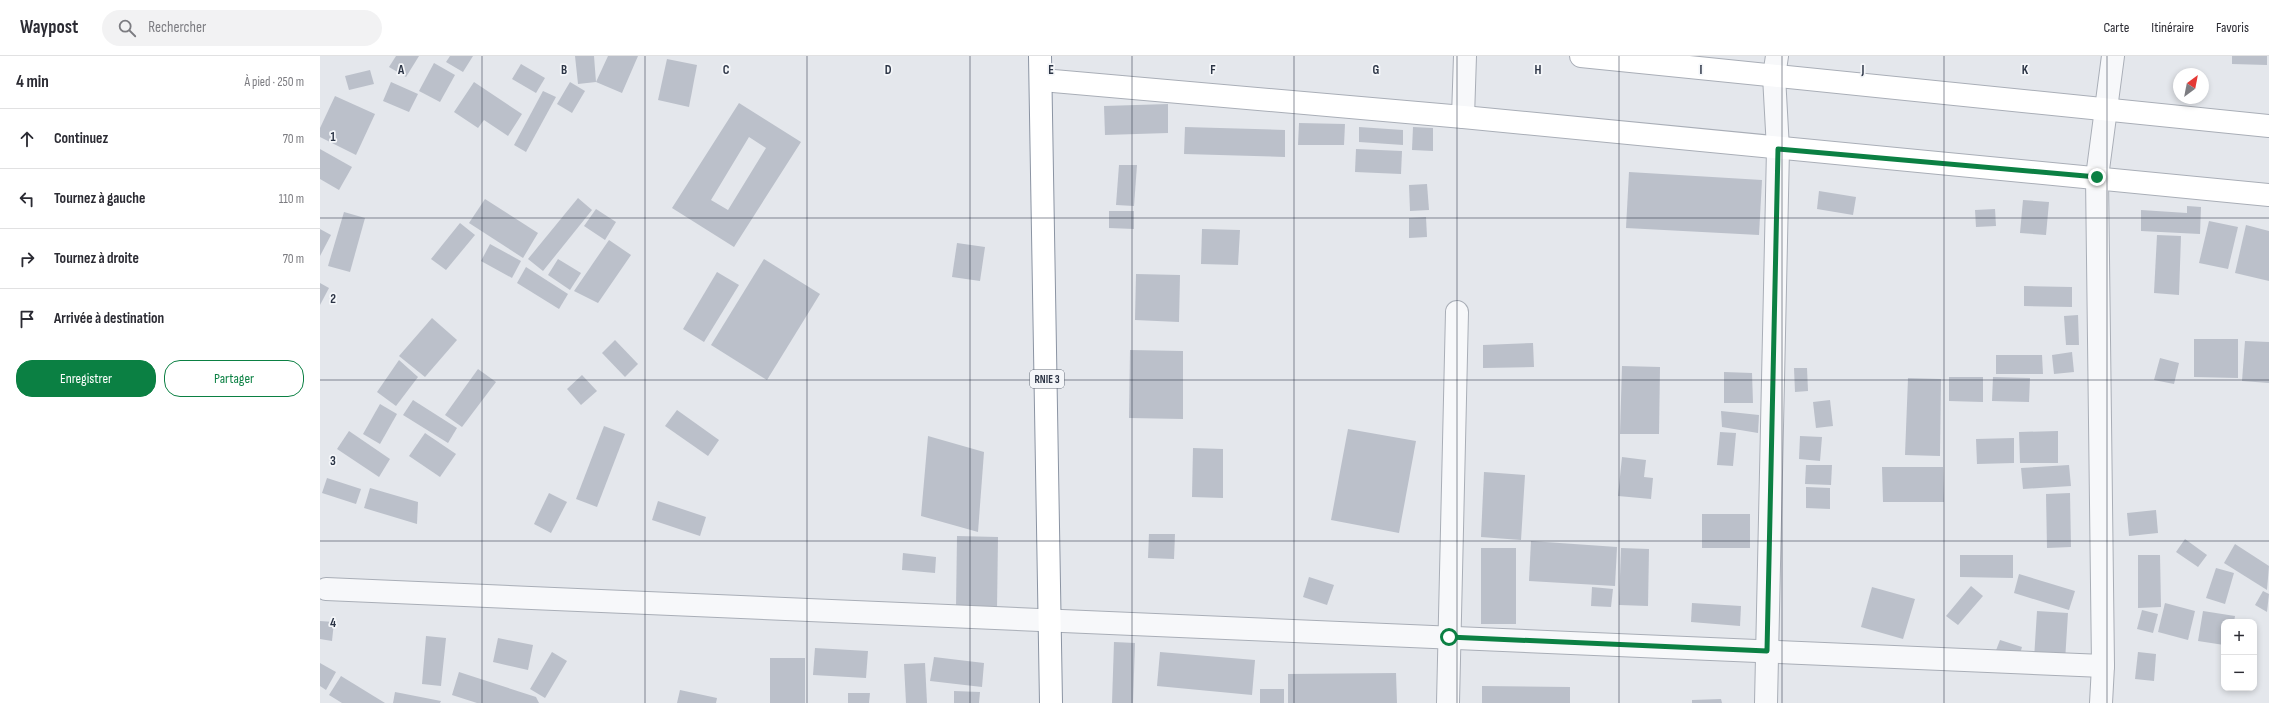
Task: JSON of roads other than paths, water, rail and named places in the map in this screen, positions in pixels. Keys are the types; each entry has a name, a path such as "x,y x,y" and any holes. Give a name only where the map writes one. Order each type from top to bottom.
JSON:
{"main road":[{"name":"RNIE 3","path":"1040,56 1042,80 1051,703"},
{"path":"1581,56 1776,66 2106,110 2269,126"},
{"path":"1042,80 1463,117 1778,149 2097,177 2269,195"}],"street":[{"path":"1463,117 1465,56"},
{"path":"2101,703 2103,666 2097,177 2113,56"},
{"path":"1766,703 1778,149 1776,66"},
{"path":"1448,703 1457,312"},
{"path":"326,588 2103,666"}]}
